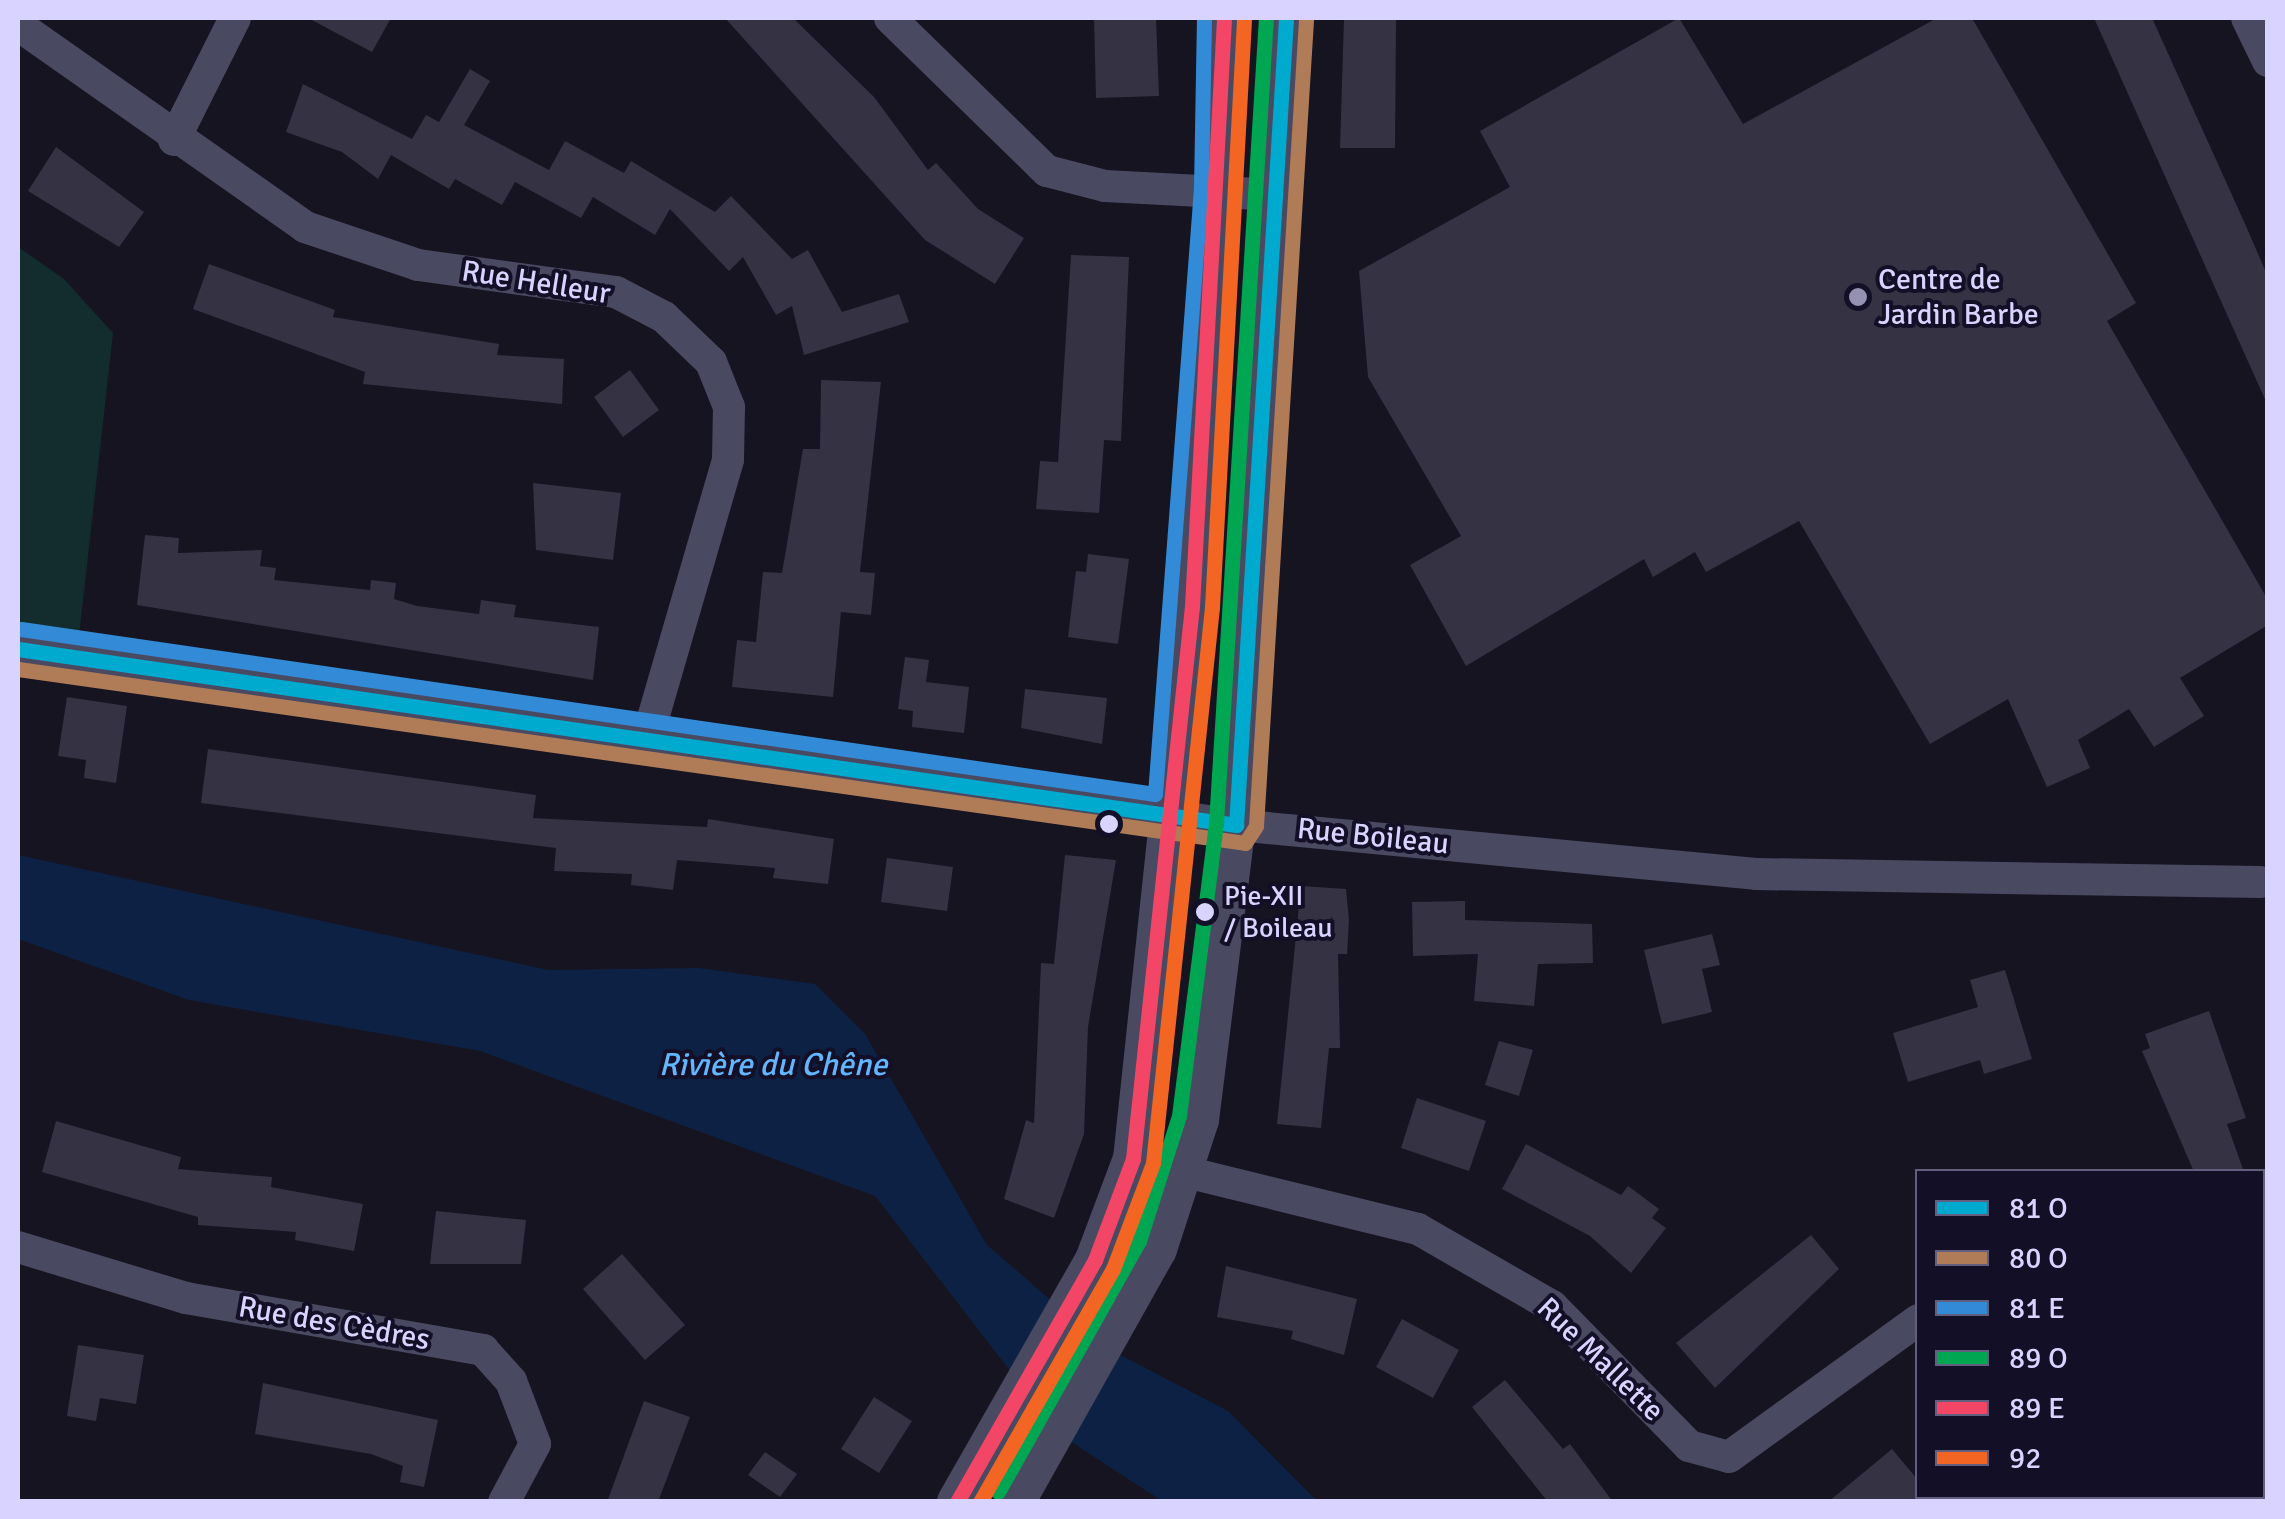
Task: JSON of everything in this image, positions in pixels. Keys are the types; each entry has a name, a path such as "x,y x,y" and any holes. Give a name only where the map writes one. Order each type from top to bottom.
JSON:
{"street":[{"path":"174,140 235,18"},
{"path":"890,18 1047,171 1105,186 1221,188 1277,196"},
{"path":"958,1502 1072,1301 1132,1159 1173,817 1221,188 1224,18"},
{"path":"1014,1502 1113,1326 1187,1174 1236,825 1286,18"},
{"path":"2248,18 2268,61"},
{"name":"Rue Helleur","path":"18,24 174,140 305,227 418,265 616,292 664,317 711,362 729,407 728,460 648,739"},
{"name":"Rue Boileau","path":"18,649 1236,825 1756,874 2260,882"},
{"name":"Rue Mallette","path":"1132,1159 1418,1229 1552,1306 1688,1446 1729,1458 1915,1322"},
{"name":"Rue des Cèdres","path":"18,1247 186,1298 484,1350 511,1381 535,1444 504,1502"}],"green space":[{"path":"18,247 64,279 113,333 76,663 18,654"}],"water":[{"name":"Rivière du Chêne","path":"18,855 548,970 699,968 815,984 865,1034 987,1245 1105,1347 1228,1411 1317,1501 1162,1501 1059,1434 875,1196 480,1051 189,1000 18,939"},
{"path":"2267,1370 2267,1501 2080,1501 2265,1499"}],"building":[{"path":"308,18 391,18 372,52"},
{"path":"725,18 793,18 874,97 928,170 936,163 978,209 1024,238 995,284 925,240"},
{"path":"1094,18 1156,18 1159,96 1096,98"},
{"path":"1344,18 1396,18 1395,148 1340,148"},
{"path":"1679,18 1743,124 1937,18 1972,18 2136,303 2107,321 2268,600 2268,625 2180,678 2204,716 2154,747 2129,709 2078,740 2090,768 2047,787 2008,699 1930,744 1799,521 1706,572 1695,552 1653,577 1644,559 1466,666 1410,565 1461,536 1368,377 1359,271 1510,187 1480,131"},
{"path":"2094,18 2152,18 2246,226 2268,277 2268,406"},
{"path":"470,69 490,81 464,125 549,170 565,141 624,173 631,161 715,212 731,196 792,259 808,250 842,312 899,294 909,322 804,355 792,306 776,315 743,257 729,271 670,209 655,235 593,197 581,218 515,182 502,205 455,179 449,189 391,155 378,179 342,152 286,132 303,84 412,139 426,115 439,122"},
{"path":"56,147 144,212 119,247 28,191"},
{"path":"1071,255 1129,257 1121,441 1104,440 1099,513 1036,509 1040,461 1058,462"},
{"path":"209,264 335,310 333,317 499,344 497,355 564,359 562,404 363,384 365,372 193,309"},
{"path":"630,370 659,410 623,437 594,397"},
{"path":"821,380 881,382 860,572 875,573 871,615 841,612 833,697 732,687 737,640 756,642 763,572 782,573 803,449 820,449"},
{"path":"533,483 621,493 613,560 536,550"},
{"path":"145,535 179,538 178,553 262,550 260,566 276,568 274,580 370,590 371,580 396,583 394,599 417,606 479,614 481,600 516,605 514,617 599,627 593,680 137,605"},
{"path":"1088,554 1129,559 1118,644 1068,637 1076,571 1086,572"},
{"path":"905,657 929,660 926,682 969,687 964,733 912,727 913,711 898,709"},
{"path":"1025,689 1107,698 1102,744 1021,728"},
{"path":"67,697 127,706 116,783 84,778 86,760 58,756"},
{"path":"208,749 536,795 533,818 707,827 708,819 834,839 828,884 773,878 775,868 677,860 673,890 631,885 632,874 554,871 556,848 201,803"},
{"path":"1065,855 1116,860 1088,1027 1084,1134 1054,1218 1004,1199 1026,1120 1034,1123 1041,963 1054,964"},
{"path":"887,858 953,867 947,911 881,902"},
{"path":"1301,886 1346,889 1349,920 1347,954 1338,954 1340,1048 1329,1048 1321,1128 1277,1124"},
{"path":"1465,901 1465,920 1592,924 1593,963 1538,964 1534,1006 1474,1001 1478,954 1413,956 1412,902"},
{"path":"1712,934 1720,965 1702,969 1712,1012 1662,1024 1644,950"},
{"path":"2005,970 2032,1059 1984,1074 1980,1060 1908,1082 1893,1033 1978,1007 1970,980"},
{"path":"2209,1011 2246,1118 2227,1124 2243,1169 2193,1169 2142,1051 2150,1048 2145,1034"},
{"path":"1499,1041 1533,1050 1519,1096 1485,1085"},
{"path":"1417,1098 1486,1121 1469,1171 1401,1148"},
{"path":"56,1121 181,1157 178,1169 272,1177 271,1187 363,1204 354,1251 295,1240 296,1232 198,1225 198,1217 42,1172"},
{"path":"1526,1144 1621,1195 1628,1186 1659,1209 1652,1218 1666,1228 1631,1273 1590,1236 1502,1189"},
{"path":"436,1211 526,1220 521,1264 430,1264"},
{"path":"1811,1235 1839,1269 1715,1388 1676,1343"},
{"path":"622,1254 685,1325 645,1360 583,1289"},
{"path":"1226,1266 1357,1299 1344,1355 1291,1339 1293,1331 1217,1317"},
{"path":"1402,1319 1459,1350 1433,1398 1376,1367"},
{"path":"78,1345 144,1355 136,1404 100,1398 96,1421 67,1416"},
{"path":"1505,1380 1563,1449 1570,1444 1613,1502 1548,1502 1472,1407"},
{"path":"263,1383 438,1420 424,1487 400,1482 403,1466 371,1454 255,1434"},
{"path":"874,1397 912,1421 879,1473 841,1449"},
{"path":"644,1401 690,1417 658,1502 607,1502"},
{"path":"1892,1449 1915,1476 1918,1502 1828,1502"},
{"path":"765,1452 797,1474 780,1497 748,1475"}],"transit line":[{"path":"21,629 1155,794 1201,188 1204,18"},
{"path":"957,1502 1095,1260 1133,1159 1192,606 1224,18"},
{"path":"998,1492 1139,1241 1179,1116 1216,823 1266,18"},
{"path":"18,649 1236,825 1286,18"},
{"name":"92","path":"980,1502 1113,1269 1153,1163 1212,607 1244,19"},
{"path":"18,669 1245,843 1256,826 1306,19"}],"place":[{"name":"Centre de Jardin Barbe","path":"1858,297"},
{"name":"Pie-XII / Boileau","path":"1205,912"}]}
